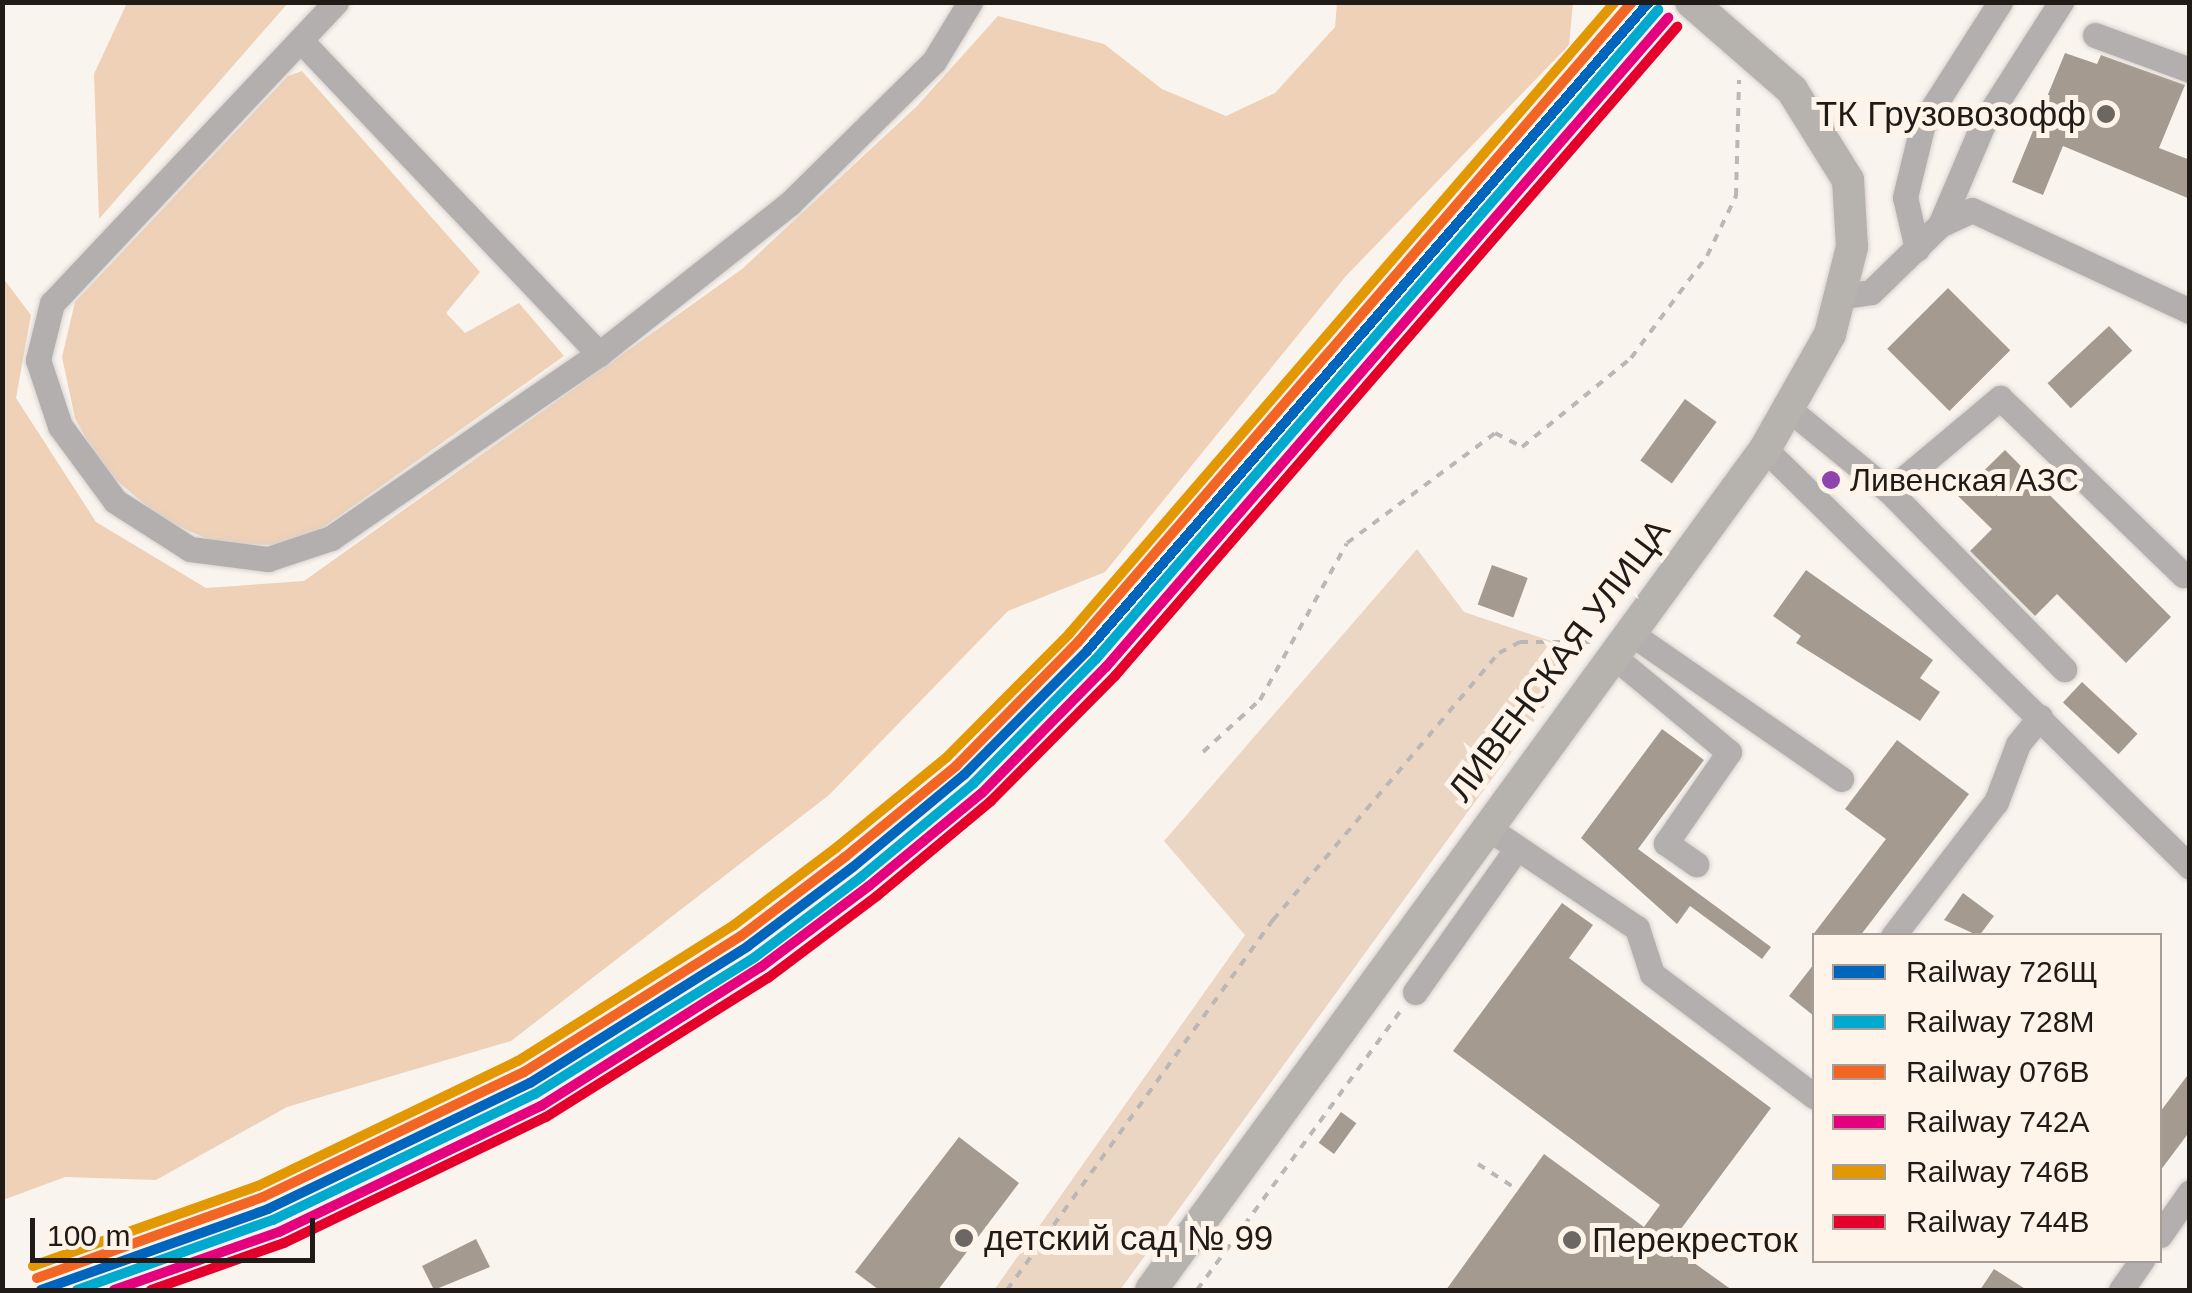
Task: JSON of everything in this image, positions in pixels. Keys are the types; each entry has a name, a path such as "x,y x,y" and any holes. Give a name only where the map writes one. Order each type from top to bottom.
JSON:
{"main road":[{"name":"ЛИВЕНСКАЯ УЛИЦА","path":"1152,1290 1485,826 1765,449 1790,410 1842,296 1854,221 1848,180 1800,101 1691,2"}],"street":[{"path":"336,2 52,303 38,360 60,426 114,501 190,549 268,560 330,538 598,354 790,203 934,62 970,2"},
{"path":"1917,249 1905,197 1923,123 2000,2"},
{"path":"1842,296 1872,292 1940,225 1983,124 2061,2"},
{"path":"2095,35 2190,70"},
{"path":"302,42 598,354"},
{"path":"1940,225 1988,212 2190,311"},
{"path":"1889,491 2000,398 2183,575"},
{"path":"1790,410 1889,491 2064,670"},
{"path":"1765,449 2190,867"},
{"path":"1621,644 1842,778"},
{"path":"1621,644 1729,752 1666,843 1696,864"},
{"path":"1895,933 1996,802 2018,744 2040,717"},
{"path":"1485,826 1637,928 1652,974 1812,1094"},
{"path":"1414,992 1517,848"},
{"path":"2162,1232 2190,1192"},
{"path":"2120,1290 2140,1263"}],"path":[{"path":"1203,752 1260,700 1347,542 1495,432 1522,447 1631,358 1708,256 1736,196 1746,50"},
{"path":"1007,1290 1273,920 1499,653 1520,642 1584,638 1621,644"},
{"path":"1196,1290 1414,992"},
{"path":"1478,1164 1518,1190"}],"shaded area":[{"path":"127,3 288,3 99,219 94,74"},
{"path":"1337,3 1573,3 1569,45 1346,276 1105,572 1008,611 829,795 511,1041 287,1107 156,1180 65,1177 3,1200 3,278 31,315 16,398 96,522 206,588 304,581 742,269 917,106 998,16 1104,44 1162,89 1226,116 1275,93 1335,27"},
{"path":"302,71 480,272 446,313 465,333 519,303 564,356 318,531 280,545 219,544 162,519 102,468 75,418 62,357 75,302 288,76"},
{"path":"1417,549 1464,612 1572,648 1547,703 1120,1290 994,1290 1245,935 1164,841"}],"building":[{"name":"ТК Грузовозофф","path":"2065,53 2097,64 2101,55 2185,85 2159,148 2190,160 2190,199 2063,146 2043,195 2012,182"},
{"path":"1948,288 2010,350 1949,411 1887,349"},
{"path":"2109,326 2132,351 2071,408 2048,383"},
{"path":"1685,399 1717,422 1672,483 1640,460"},
{"path":"2005,450 2171,617 2126,663 2057,594 2035,616 1970,551 1992,529 1958,496"},
{"path":"1492,565 1528,578 1513,617 1478,604"},
{"path":"1806,570 1933,660 1920,678 1940,692 1920,721 1796,643 1801,636 1773,616"},
{"path":"2082,682 2138,734 2118,754 2063,702"},
{"path":"1662,729 1704,760 1638,849 1771,947 1762,959 1690,906 1677,924 1581,838"},
{"path":"1897,740 1969,794 1862,933 1814,933 1886,839 1845,809"},
{"path":"1963,893 1994,916 1981,933 1944,920"},
{"path":"1562,903 1593,925 1569,958 1771,1108 1669,1245 1732,1290 1446,1290 1544,1154 1644,1227 1660,1205 1453,1051"},
{"path":"1812,967 1812,1014 1789,996"},
{"path":"2190,1072 2190,1131 2162,1168 2162,1109"},
{"path":"1341,1112 1356,1123 1334,1154 1319,1143"},
{"path":"959,1137 1019,1183 938,1290 879,1290 855,1272"},
{"path":"476,1239 490,1267 434,1290 422,1266"},
{"path":"1994,1269 2027,1290 1980,1290"}],"rail line":[{"name":"746В","path":"33,1266 258,1186 518,1061 734,925 837,847 947,757 1069,634 1615,2"},
{"name":"076В","path":"37,1278 263,1197 524,1072 741,936 845,857 956,766 1078,642 1632,2"},
{"name":"726Щ","path":"41,1290 268,1209 530,1083 748,946 853,867 964,775 1087,651 1649,2"},
{"name":"728М","path":"77,1290 273,1220 535,1094 755,957 861,877 973,784 1096,659 1658,10"},
{"name":"742А","path":"114,1290 279,1232 541,1106 761,967 869,886 982,793 1106,667 1668,18"},
{"name":"744В","path":"151,1290 284,1243 546,1117 768,978 877,896 991,801 1115,676 1677,27"}],"place":[{"name":"ТК Грузовозофф","path":"2106,114"},
{"name":"Ливенская АЗС","path":"1831,480"},
{"name":"детский сад № 99","path":"964,1238"},
{"name":"Перекресток","path":"1572,1240"}]}
